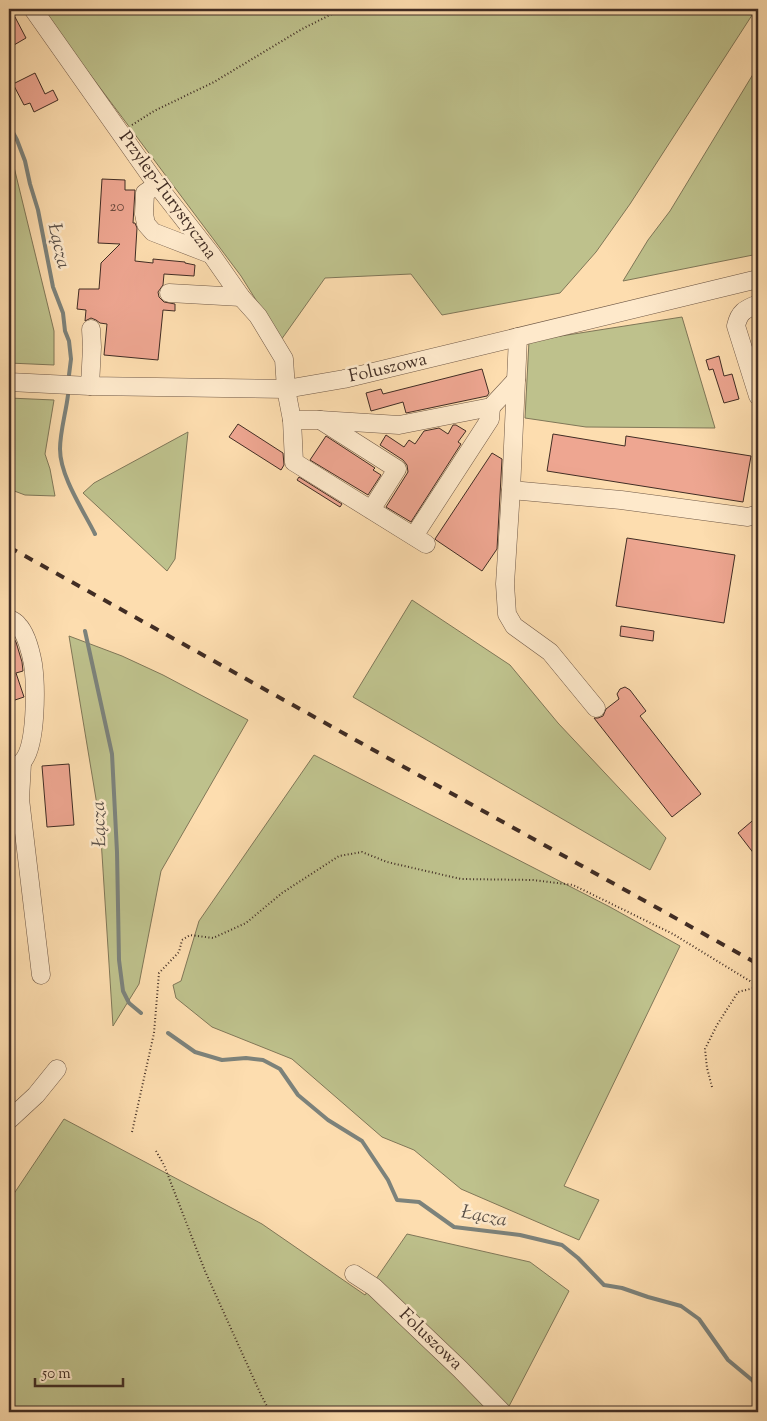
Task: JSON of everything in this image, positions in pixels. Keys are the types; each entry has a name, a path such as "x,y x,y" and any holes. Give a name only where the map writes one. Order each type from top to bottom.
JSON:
{"street":[{"name":"Przylep-Turystyczna","path":"33,9 157,185 211,254 241,297 258,316 284,359 286,389 292,420 294,462 371,510"},
{"path":"157,185 145,193 144,214 146,224 153,232 211,254"},
{"name":"Foluszowa","path":"9,382 90,386 286,389 344,379 758,279"},
{"path":"169,293 241,297"},
{"path":"758,304 748,308 738,316 736,326 758,396"},
{"path":"90,386 91,329"},
{"path":"518,337 505,584 507,614 514,626 550,652 596,708"},
{"path":"292,420 399,424 491,407 516,380"},
{"path":"320,420 397,469 371,510 420,540 490,419 491,407"},
{"path":"511,490 621,500 748,517 758,514"},
{"path":"9,619 18,624 25,636 33,664 33,735 28,754 15,766 15,803 41,975"},
{"path":"9,1120 36,1095 57,1069"},
{"name":"Foluszowa","path":"354,1274 374,1287 502,1412"}],"path":[{"path":"121,133 154,111 214,82 302,29 342,9"},
{"path":"635,9 642,11 662,9"},
{"path":"132,1132 154,1033 160,973 179,952 182,940 190,934 213,938 246,924 282,893 339,856 362,852 387,862 461,880 533,880 573,885 673,934 758,987"},
{"path":"712,1087 705,1049 717,1024 738,992 758,987"},
{"path":"156,1151 171,1182 205,1271 270,1412"}],"green space":[{"path":"41,9 756,9 630,204 596,252 560,293 442,315 411,274 325,278 281,340 241,276"},
{"path":"758,66 758,254 623,281 648,240 670,211"},
{"path":"9,156 14,167 54,331 54,365 9,363"},
{"path":"682,317 715,428 586,427 525,418 529,341"},
{"path":"9,398 54,400 45,454 55,496 25,495 9,489"},
{"path":"188,432 175,559 167,571 83,493 94,483"},
{"path":"412,600 510,665 558,723 666,838 650,870 353,697"},
{"path":"69,636 122,656 163,675 248,720 161,871 139,984 113,1026 100,823"},
{"path":"314,755 610,907 680,946 564,1186 599,1200 579,1240 461,1189 414,1150 382,1137 292,1059 212,1027 176,998 173,985 181,981 199,921"},
{"path":"64,1119 262,1224 365,1295 407,1234 530,1262 569,1291 506,1412 9,1412 9,1201"}],"building":[{"path":"15,17 26,38 14,45 9,34 9,21"},
{"path":"35,73 45,94 53,90 58,100 34,112 30,103 24,105 13,84"},
{"path":"102,179 125,180 125,190 135,190 133,223 135,223 137,228 135,261 153,263 153,259 185,262 195,265 194,276 164,274 163,285 158,292 159,297 164,302 175,304 175,311 163,310 158,360 104,355 107,324 100,323 91,318 85,321 86,310 77,309 79,289 99,289 101,263 120,244 98,243"},
{"path":"719,356 724,376 732,374 739,399 724,403 713,369 709,370 706,360"},
{"path":"482,369 489,393 487,396 406,413 403,402 371,411 366,393 381,389 383,394"},
{"path":"238,424 283,453 284,465 281,470 229,437"},
{"path":"453,425 466,431 458,442 461,444 411,522 386,507 408,472 407,465 403,460 380,445 386,435 404,447 409,440 415,444 424,431 439,428 448,434"},
{"path":"553,434 625,446 626,436 751,456 743,502 547,471"},
{"path":"326,436 375,468 373,470 381,475 368,495 310,460"},
{"path":"492,453 502,459 497,549 482,571 435,539"},
{"path":"299,477 342,504 340,507 297,480"},
{"path":"627,538 735,555 724,623 616,606"},
{"path":"621,626 654,631 653,641 620,636"},
{"path":"9,631 16,642 22,662 23,671 16,673 24,697 9,702"},
{"path":"625,687 630,690 646,711 640,716 701,794 672,817 594,718 603,716 606,709 619,699 617,694 620,689"},
{"path":"69,764 74,825 47,827 42,766"},
{"path":"758,816 758,859 738,833"}],"waterway":[{"name":"Łącza","path":"9,125 25,161 38,210 53,287 63,313 71,359 69,375"},
{"name":"Łącza","path":"68,395 61,436 61,459 73,493 95,534"},
{"name":"Łącza","path":"85,631 112,754 117,852 119,960 123,991 129,1003 141,1013"},
{"name":"Łącza","path":"168,1033 195,1052 222,1060 246,1058 263,1060 280,1069 298,1095 328,1120 362,1141 388,1180 397,1200 419,1202 454,1227 520,1235 562,1245 578,1258 604,1285 622,1288 681,1306 699,1319 728,1360 758,1386"}],"railway":[{"path":"9,547 758,964"}]}
